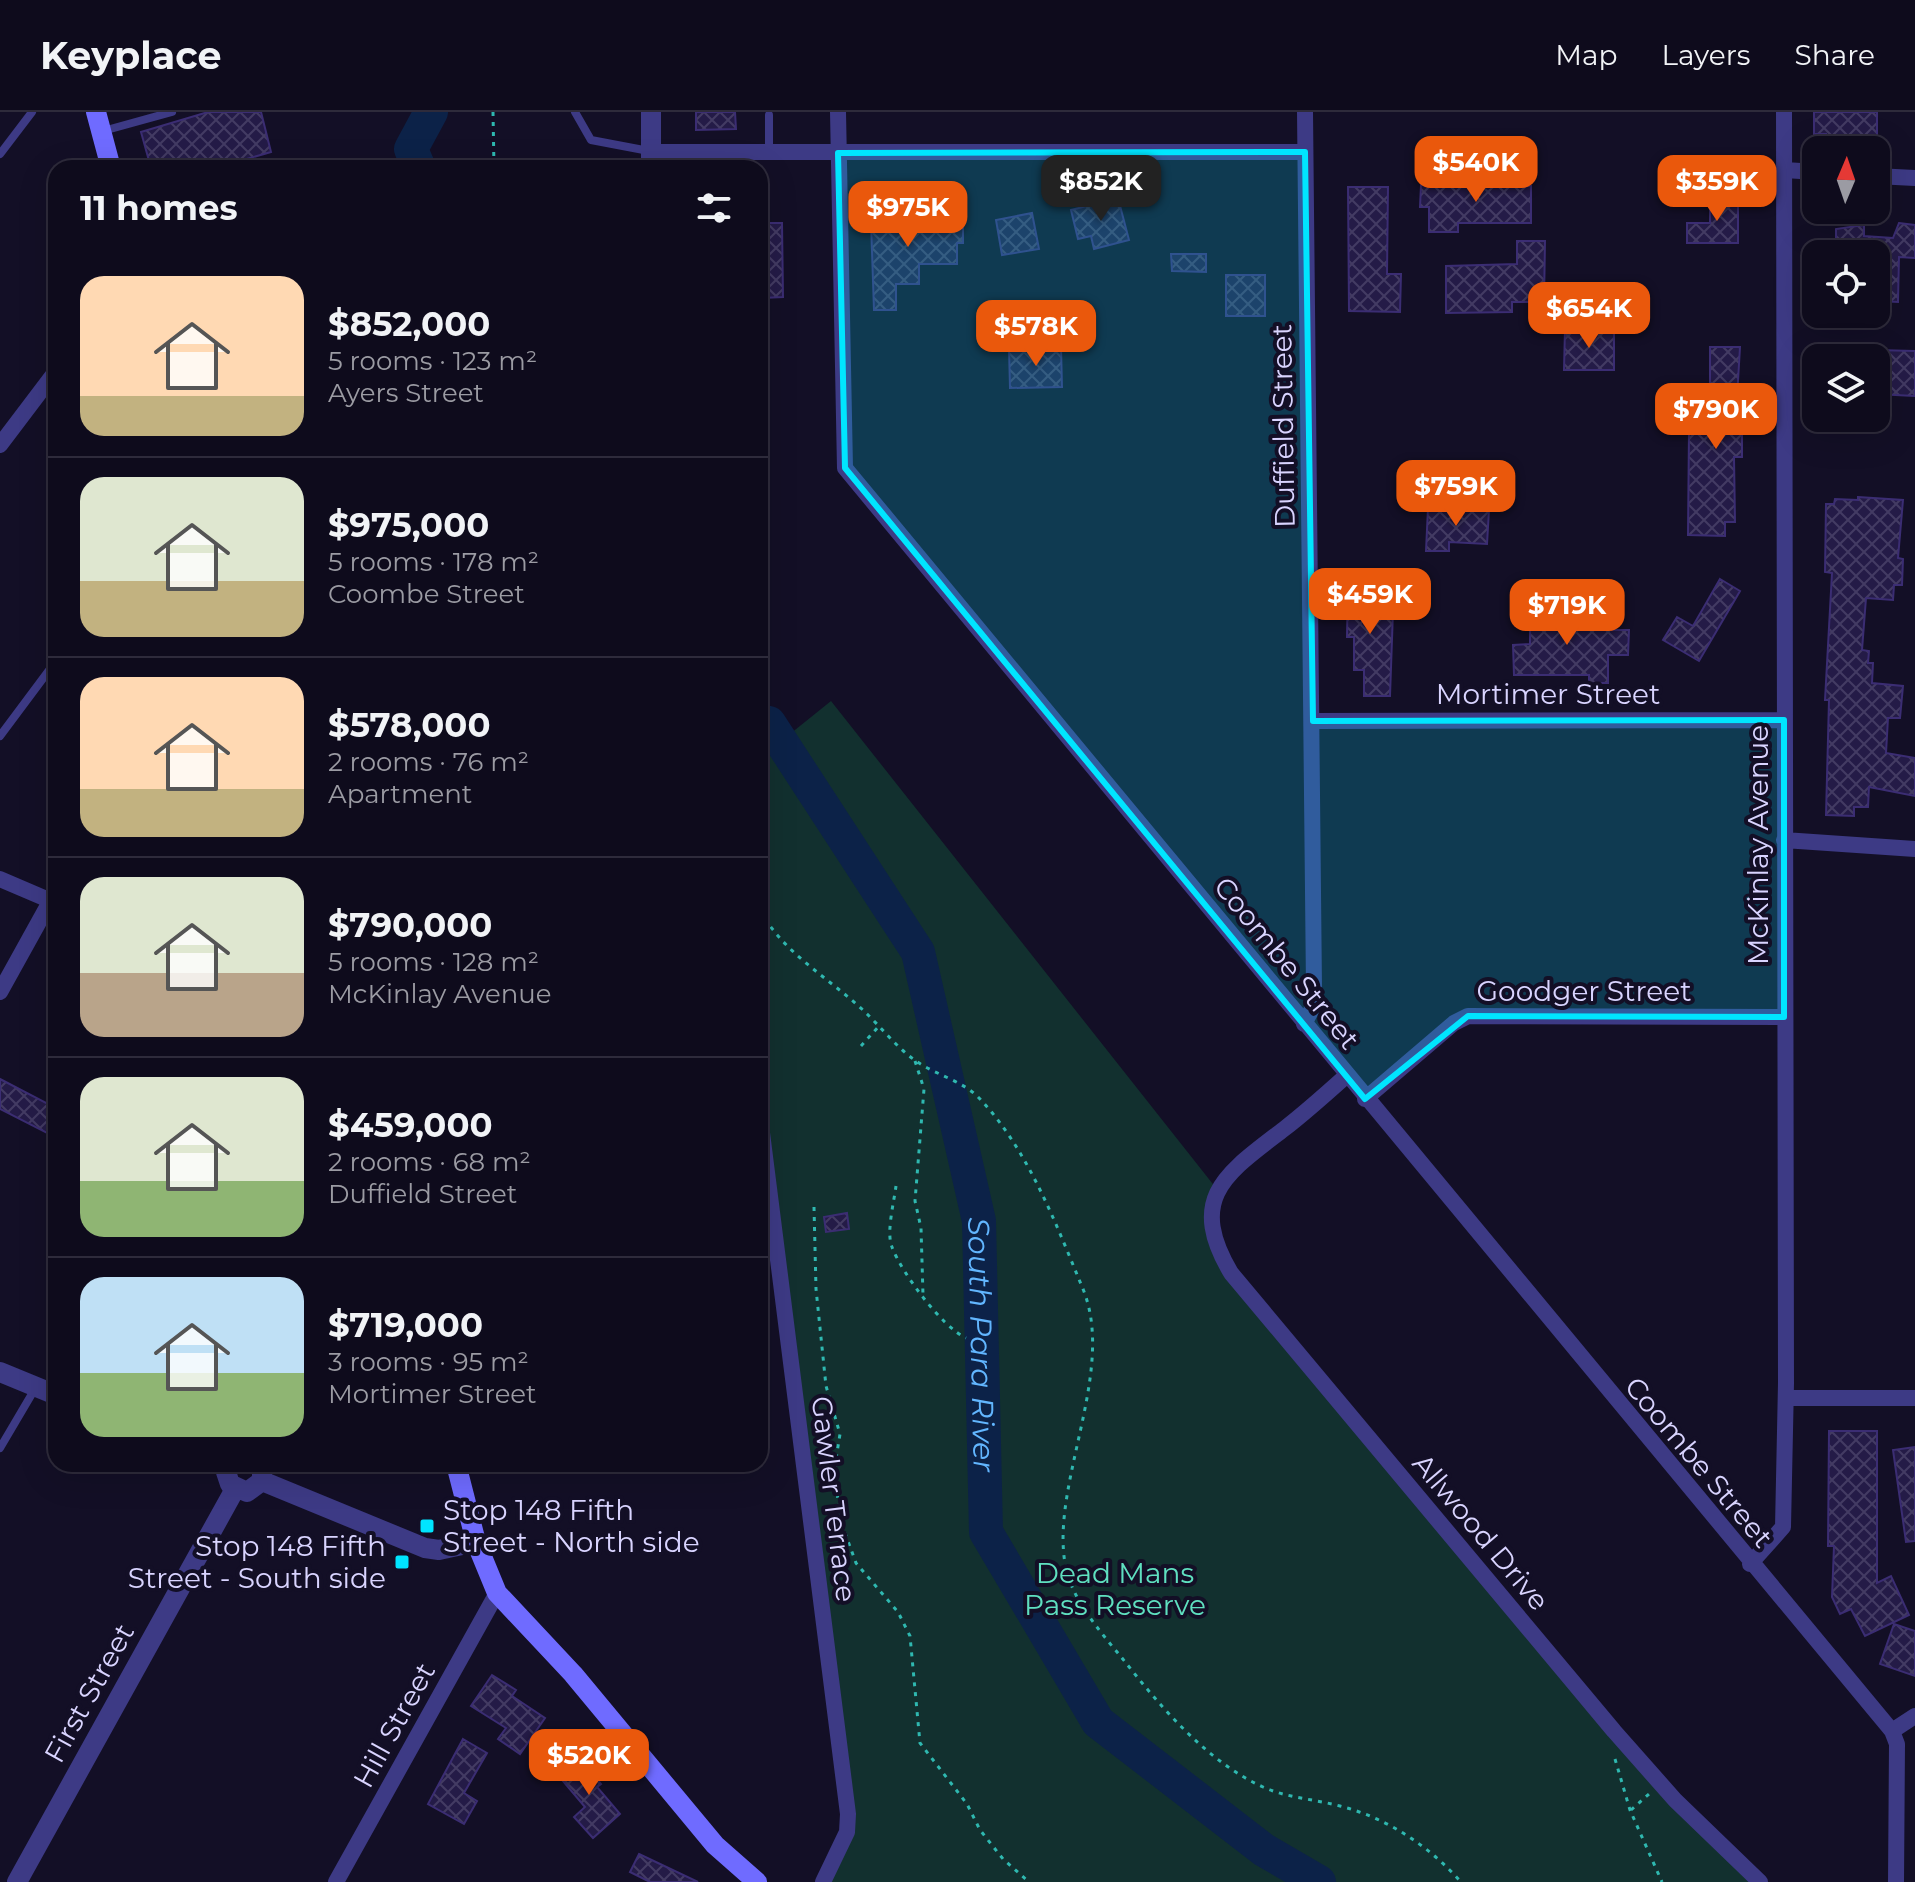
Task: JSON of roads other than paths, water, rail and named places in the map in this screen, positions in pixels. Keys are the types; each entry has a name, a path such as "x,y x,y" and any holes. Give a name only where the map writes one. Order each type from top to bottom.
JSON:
{"main road":[{"path":"98,122 109,160"},
{"path":"458,1472 476,1542 497,1593 573,1674 715,1845 757,1882"}],"street":[{"path":"651,112 652,160 769,153 1305,152"},
{"name":"Coombe Street","path":"838,112 845,468 1750,1564 1892,1731"},
{"name":"Duffield Street","path":"1304,1024 1312,1009 1314,989 1305,112"},
{"name":"McKinlay Avenue","path":"1750,1564 1783,1527 1786,1398 1784,112"},
{"path":"1785,170 1802,171"},
{"path":"1890,177 1915,178"},
{"path":"0,445 48,382"},
{"name":"Mortimer Street","path":"1313,721 1784,720"},
{"path":"1784,840 1915,849"},
{"path":"0,879 48,896"},
{"path":"0,992 48,908"},
{"name":"Goodger Street","path":"1365,1099 1454,1023 1468,1016 1784,1017"},
{"name":"Allwood Drive","path":"1346,1076 1238,1164 1216,1188 1210,1220 1219,1253 1231,1273 1627,1747 1675,1800 1760,1882"},
{"name":"Gawler Terrace","path":"768,1180 848,1814 847,1832 823,1882"},
{"path":"0,1372 48,1392"},
{"path":"1786,1398 1915,1398"},
{"path":"226,1472 235,1489 247,1492 262,1472 425,1548 439,1550 476,1542"},
{"name":"First Street","path":"17,1882 235,1489"},
{"name":"Hill Street","path":"336,1882 497,1593"},
{"path":"1896,1882 1897,1744 1892,1731 1915,1716"}],"lane":[{"path":"0,154 32,112"},
{"path":"98,122 172,112"},
{"path":"575,112 591,140 652,160"},
{"path":"769,115 769,153"},
{"path":"0,736 48,672"},
{"path":"0,1448 37,1387"}],"waterway":[{"name":"South Para River","path":"416,160 411,149 431,112"},
{"name":"South Para River","path":"768,723 918,952 979,1221 986,1532 1098,1722 1264,1850 1319,1882"}],"place":[{"name":"Stop 148 Fifth Street - North side","path":"427,1526"},
{"name":"Stop 148 Fifth Street - South side","path":"402,1562"}],"park label":[{"name":"Dead Mans Pass Reserve","path":"1115,1589"}]}
